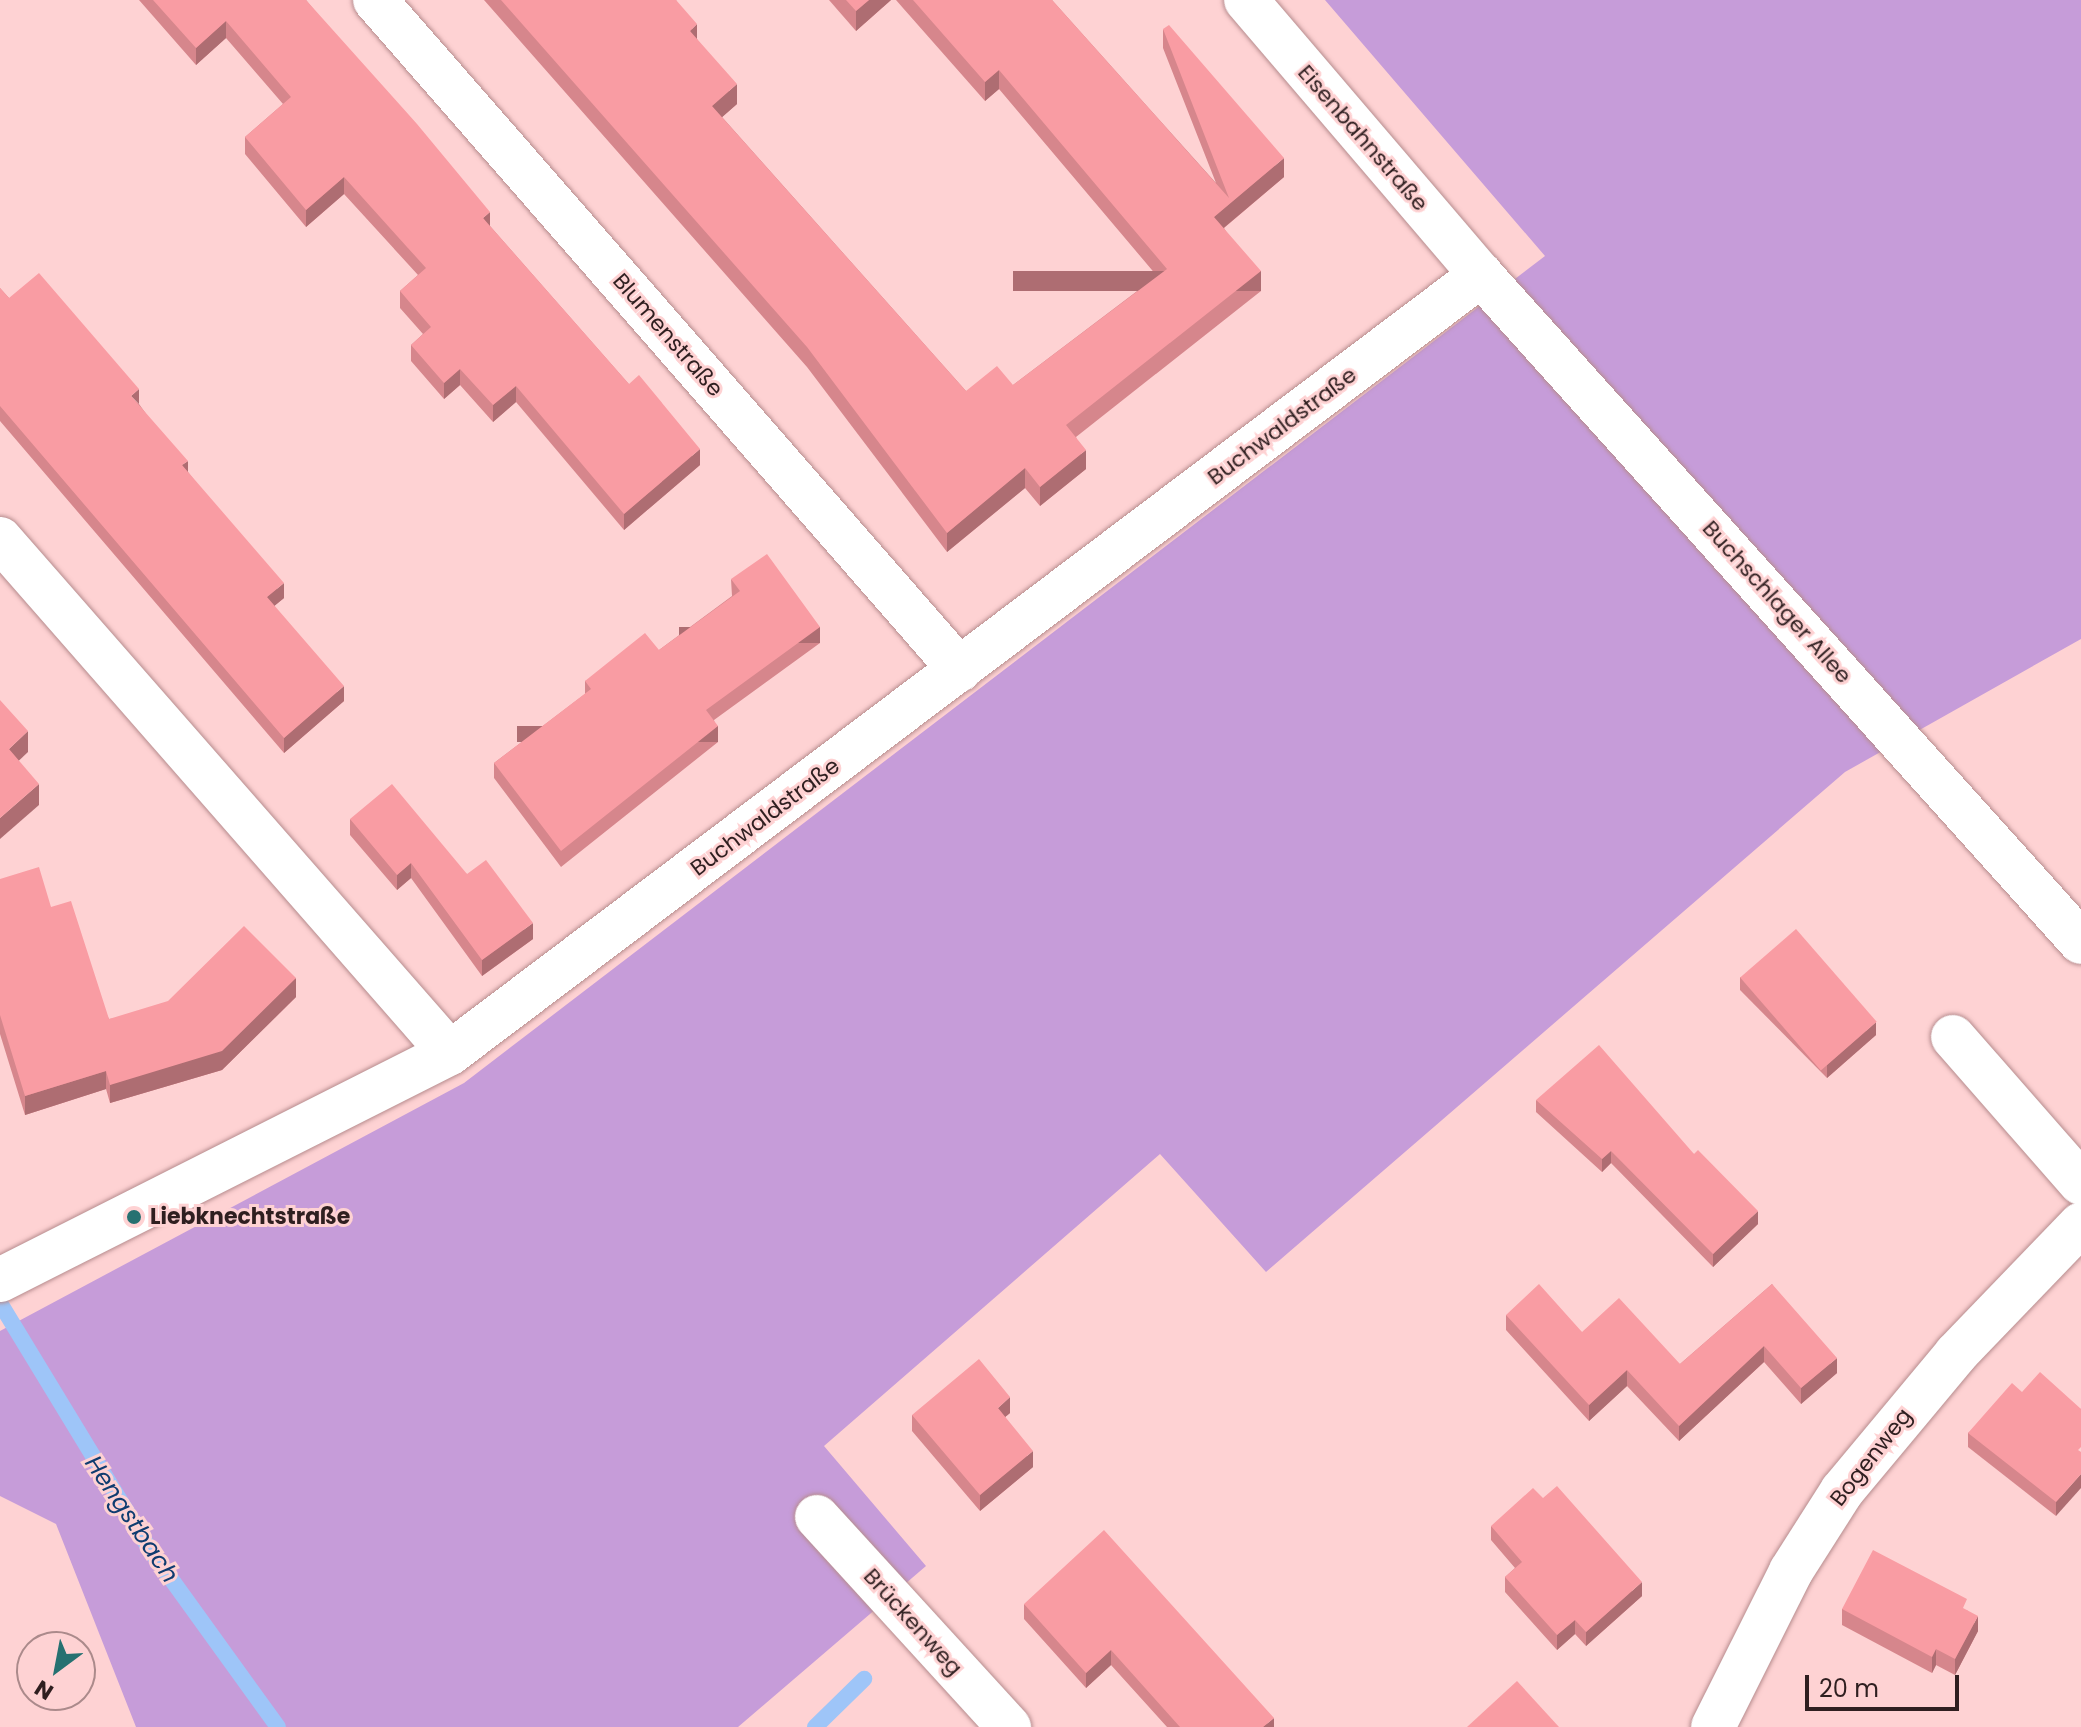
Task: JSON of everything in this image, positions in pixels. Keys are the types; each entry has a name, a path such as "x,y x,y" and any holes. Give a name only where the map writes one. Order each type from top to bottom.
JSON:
{"street":[{"name":"Blumenstraße","path":"375,0 960,670"},
{"name":"Eisenbahnstraße","path":"1246,0 1481,275"},
{"name":"Buchwaldstraße","path":"6,1278 450,1053 1481,275"},
{"name":"Buchschlager Allee","path":"1481,275 2078,932"},
{"path":"0,539 450,1053"},
{"path":"1953,1037 2081,1183"},
{"name":"Bogenweg","path":"1713,1727 1791,1571 1842,1491 1956,1354 2081,1224"},
{"name":"Brückenweg","path":"817,1517 1009,1727"}],"shaded area":[{"path":"1325,0 2081,0 2081,639 1845,772 1266,1272 1160,1154 824,1446 926,1566 738,1727 136,1727 56,1524 0,1496 0,1331 464,1083 1545,256"}],"building":[{"path":"153,0 306,0 417,124 490,212 483,218 629,384 639,375 700,449 624,514 516,386 493,405 460,369 444,383 411,345 431,327 400,291 426,268 344,177 306,210 245,137 291,97 226,21 196,48"},
{"path":"501,0 676,0 697,24 690,31 737,84 712,106 966,391 997,366 1013,385 1167,269 999,70 985,82 913,0 1052,0 1229,198 1163,29 1169,25 1284,158 1214,217 1261,271 1066,425 1086,450 1040,487 1025,468 947,533 807,347"},
{"path":"846,0 869,0 856,11"},
{"path":"39,273 139,389 131,396 188,461 182,465 284,583 267,597 344,686 284,738 0,406 0,288 9,298"},
{"path":"767,554 820,627 706,710 718,726 561,851 494,763 591,689 585,681 645,633 659,650 740,591 731,579"},
{"path":"0,700 28,731 9,749 39,784 0,818"},
{"path":"392,784 467,874 486,860 533,923 482,960 411,863 397,875 350,819"},
{"path":"39,867 51,907 71,901 109,1019 168,1001 244,926 296,978 222,1051 110,1085 106,1071 25,1096 0,1015 0,879"},
{"path":"1796,929 1877,1022 1821,1070 1740,978"},
{"path":"1599,1045 1694,1154 1698,1150 1758,1211 1713,1254 1611,1151 1602,1159 1536,1100"},
{"path":"1539,1284 1582,1332 1619,1298 1680,1364 1772,1284 1837,1358 1801,1388 1764,1346 1679,1426 1627,1370 1589,1405 1506,1315"},
{"path":"979,1359 1010,1397 998,1408 1033,1451 980,1495 912,1415"},
{"path":"2040,1372 2081,1409 2081,1447 2078,1450 2081,1452 2081,1474 2056,1502 1968,1433 2012,1383 2022,1392"},
{"path":"1557,1486 1642,1582 1586,1632 1575,1620 1557,1635 1505,1577 1522,1562 1491,1526 1533,1488 1543,1498"},
{"path":"1104,1530 1274,1718 1263,1727 1180,1727 1111,1650 1086,1673 1024,1604"},
{"path":"1873,1550 1967,1599 1963,1608 1978,1616 1955,1659 1936,1649 1932,1657 1842,1609"},
{"path":"1517,1681 1559,1727 1467,1727"}],"waterway":[{"name":"Hengstbach","path":"0,1303 151,1551 278,1727"},
{"path":"815,1727 864,1679"}],"place":[{"name":"Liebknechtstraße","path":"134,1217"}]}
